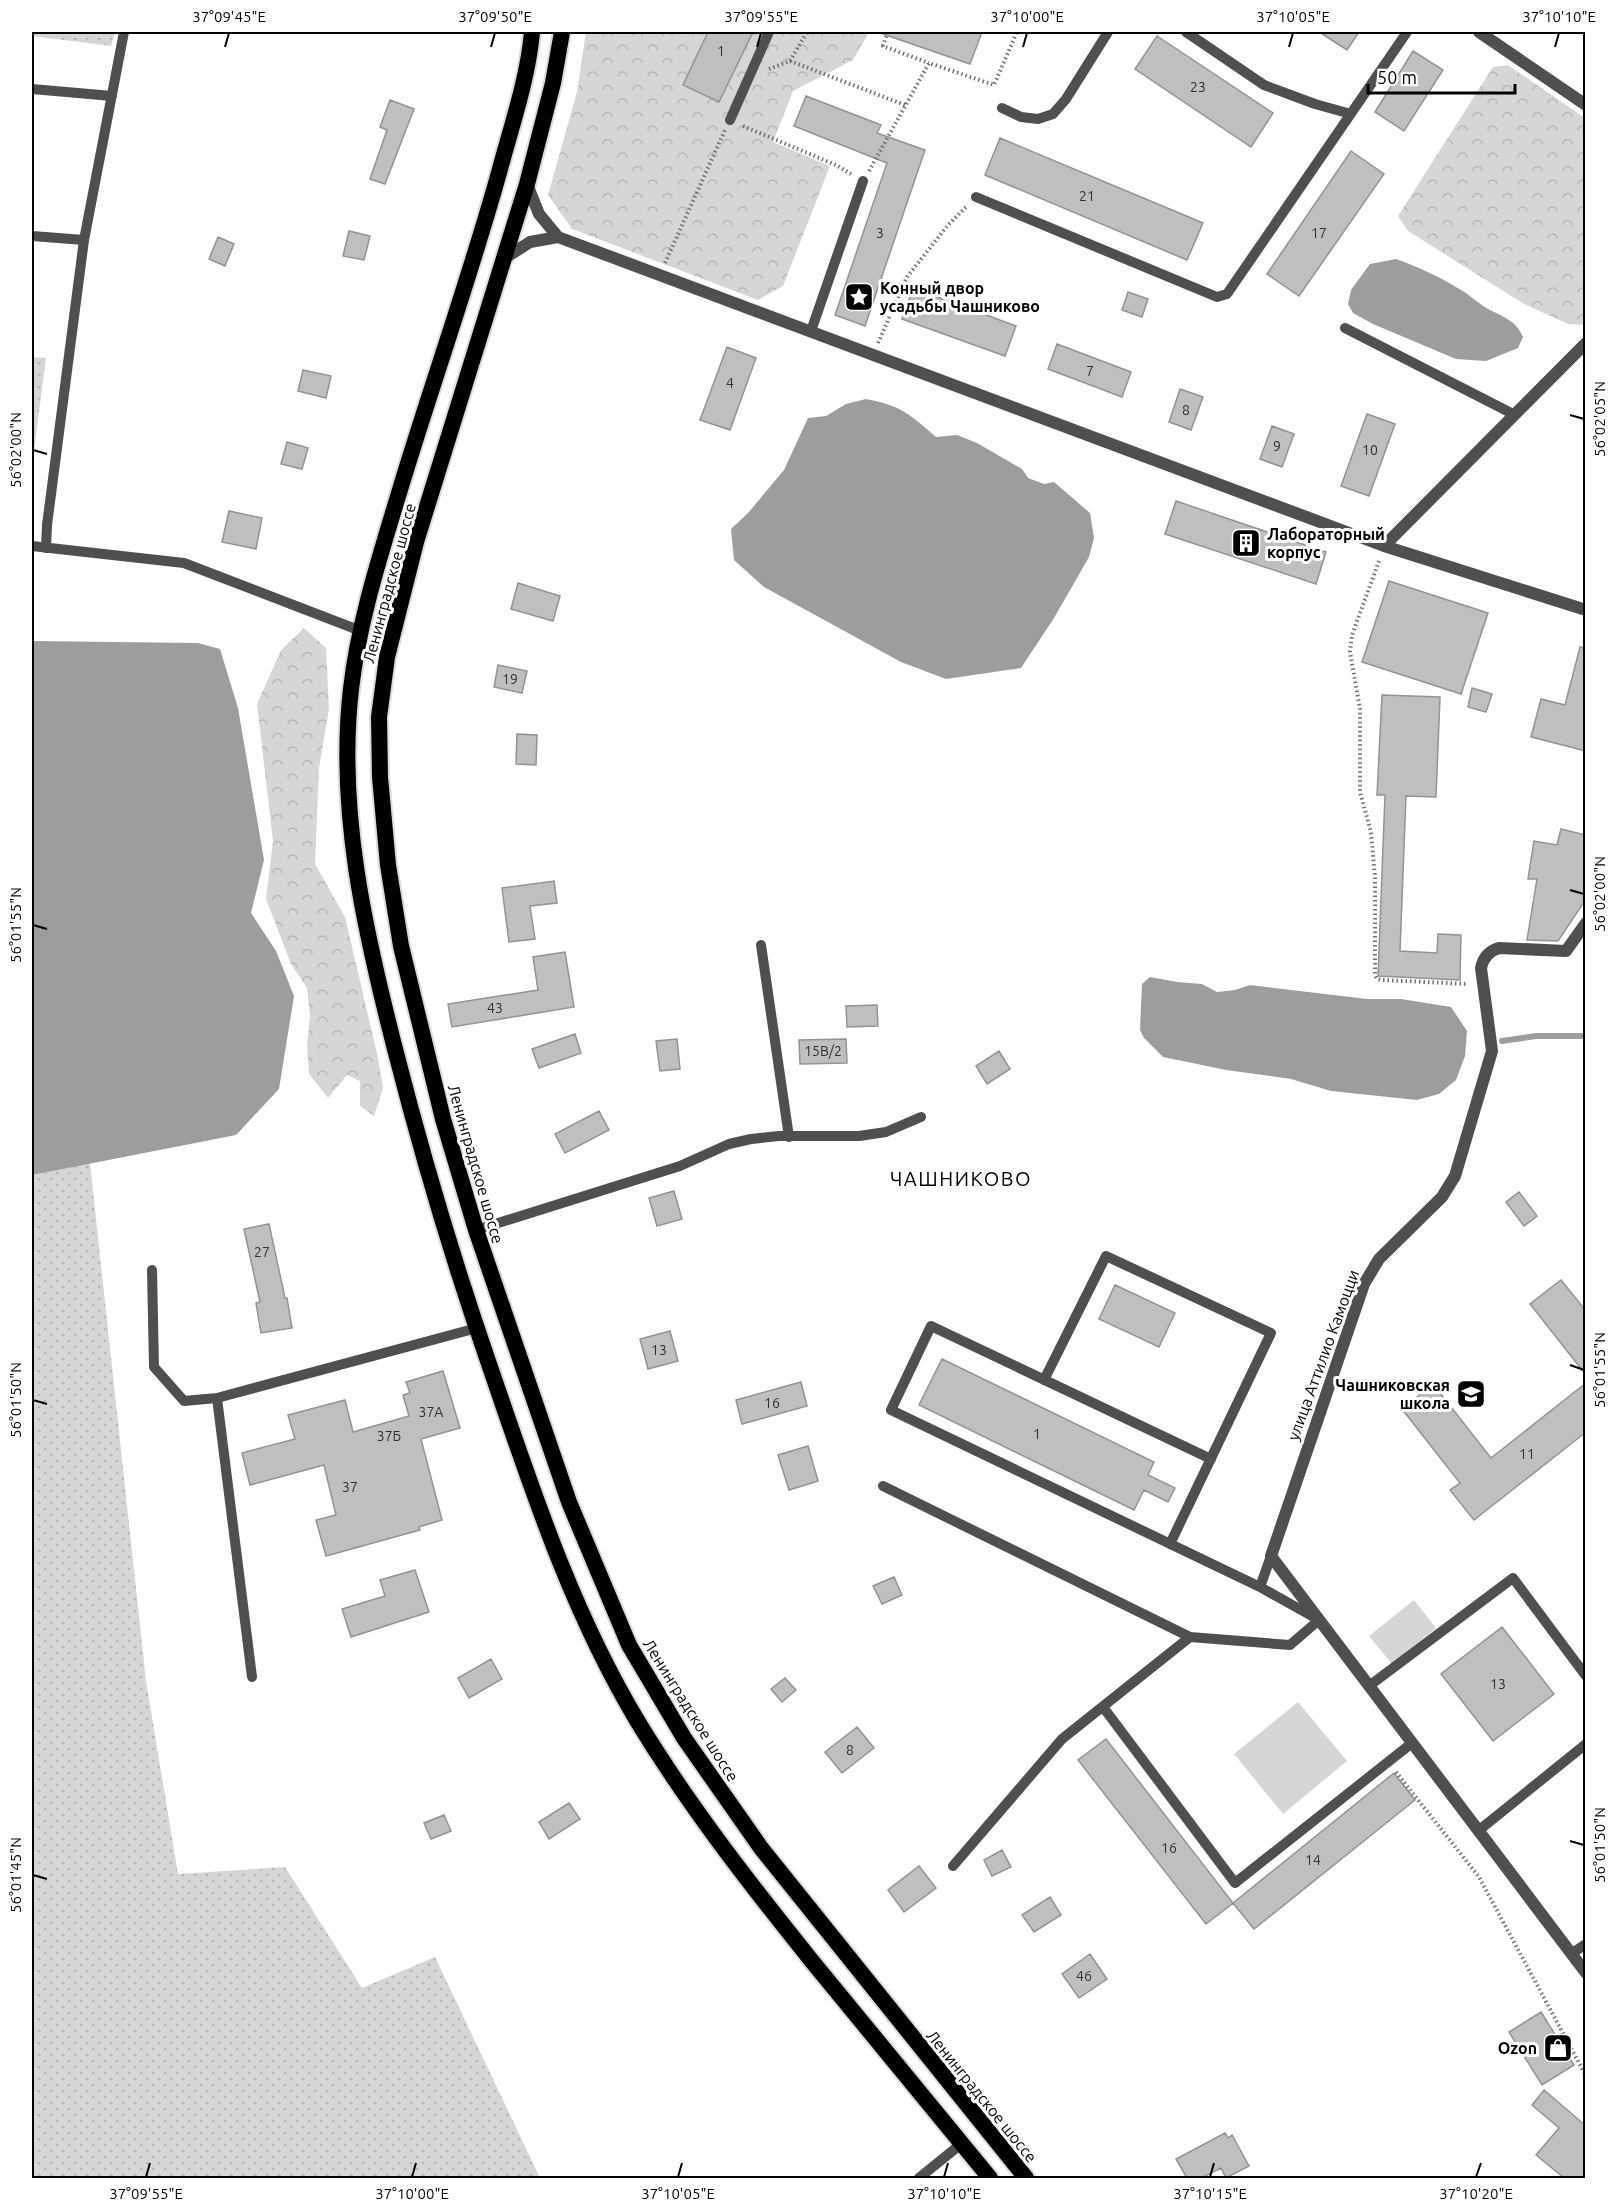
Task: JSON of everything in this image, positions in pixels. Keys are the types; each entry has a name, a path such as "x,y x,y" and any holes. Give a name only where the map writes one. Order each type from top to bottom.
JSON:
{"highway":[{"name":"Ленинградское шоссе","path":"532,32 526,74 490,204 387,532 361,631 351,692 348,763 352,827 364,918 414,1125 446,1236 563,1571 602,1655 638,1721 705,1821 773,1912 990,2178"},
{"name":"Ленинградское шоссе","path":"562,32 553,83 527,184 416,542 395,621 382,688 378,745 388,865 401,946 443,1119 476,1230 569,1502 610,1603 647,1677 684,1738 761,1848 1026,2178"}],"street":[{"path":"1479,32 1586,105"},
{"path":"527,184 539,214 558,237"},
{"path":"505,258 530,242 558,237 1384,546 1586,610"},
{"path":"1384,546 1586,343"},
{"name":"улица Аттилио Камоцци","path":"1271,1556 1364,1284 1379,1259 1442,1197 1455,1176 1492,1051 1482,963 1492,950 1506,948 1566,951 1586,923"},
{"path":"1271,1556 1586,1973"}],"lane":[{"path":"46,548 47,525 84,240 124,32"},
{"path":"730,120 769,32"},
{"path":"1002,108 1021,117 1038,118 1053,114 1066,99 1108,32"},
{"path":"1186,32 1264,85 1315,104 1351,114"},
{"path":"976,196 1217,297 1227,294 1407,32"},
{"path":"32,89 112,96"},
{"path":"811,331 863,181"},
{"path":"32,236 84,240"},
{"path":"1345,327 1515,415"},
{"path":"32,546 184,563 361,631"},
{"path":"761,945 789,1137"},
{"path":"476,1230 680,1166 729,1144 751,1139 859,1136 886,1132 921,1117"},
{"path":"1044,1380 1106,1256 1271,1333 1170,1544"},
{"path":"152,1270 154,1367 184,1401 217,1398 477,1328"},
{"path":"883,1486 1190,1637 1290,1645 1319,1620 1260,1587 891,1410 931,1326 1210,1459"},
{"path":"217,1398 252,1677"},
{"path":"1260,1587 1271,1556"},
{"path":"1369,1686 1513,1578 1586,1676"},
{"path":"953,1866 1062,1739 1190,1637"},
{"path":"1103,1707 1235,1883 1412,1743"},
{"path":"1478,1831 1586,1744"},
{"path":"1571,1954 1586,1944"},
{"path":"919,2178 961,2144"}],"path":[{"path":"749,77 790,60 807,32"},
{"path":"888,32 883,46 994,85 1017,32"},
{"path":"790,60 905,105"},
{"path":"659,274 730,120 836,165 863,181 929,63"},
{"path":"873,355 907,277 948,225 976,196"},
{"path":"1384,546 1352,635 1350,652 1360,709 1360,792 1371,832 1375,878 1375,975 1377,979 1382,980 1484,984"},
{"path":"1389,1762 1479,1877 1586,2076"}],"green space":[{"path":"32,32 115,32 111,46 32,36"},
{"path":"586,32 869,32 853,60 793,91 773,142 830,166 783,286 758,300 572,229 548,195 577,92"},
{"path":"1508,65 1585,118 1586,323 1584,325 1568,324 1524,304 1408,231 1398,216 1493,67"},
{"path":"32,357 46,358 32,465"},
{"path":"304,628 326,648 329,709 319,768 315,864 345,917 383,1088 374,1116 360,1106 360,1081 347,1075 328,1098 309,1074 307,1045 310,1016 307,988 291,964 266,899 273,841 257,704 281,650"},
{"path":"90,1163 146,1681 178,1874 285,1867 362,1988 435,1957 540,2178 32,2178 32,1175"},
{"path":"1414,1600 1436,1628 1392,1664 1369,1636"},
{"path":"1298,1702 1347,1761 1283,1814 1234,1754"}],"shaded area":[{"path":"1396,259 1445,281 1508,320 1517,327 1523,337 1518,348 1486,361 1456,359 1373,324 1353,313 1348,304 1351,290 1370,264"},
{"path":"866,399 888,404 904,412 936,437 957,435 977,443 1022,469 1028,478 1044,484 1054,482 1090,513 1094,538 1089,557 1054,618 1021,668 946,679 901,662 764,587 734,560 731,529 748,513 784,470 808,418 826,416 846,404"},
{"path":"32,641 198,643 220,649 238,708 264,860 251,913 276,951 294,996 279,1089 236,1135 32,1175"},
{"path":"1150,977 1202,984 1217,992 1250,985 1367,999 1401,999 1451,1007 1467,1031 1465,1056 1456,1080 1439,1094 1417,1100 1331,1091 1291,1079 1226,1070 1163,1057 1144,1038 1140,1030 1142,984"}],"building":[{"path":"708,32 753,32 719,102 683,85"},
{"path":"884,32 982,32 970,64 883,34"},
{"path":"1319,32 1359,32 1347,50"},
{"path":"1157,36 1273,113 1251,147 1135,69"},
{"path":"1413,51 1443,70 1404,131 1375,112"},
{"path":"806,96 881,125 877,133 925,150 865,326 835,315 887,163 794,126"},
{"path":"390,100 414,109 385,184 370,179 387,130 380,127"},
{"path":"1000,138 1203,223 1187,260 985,175"},
{"path":"1351,151 1384,174 1299,296 1267,274"},
{"path":"349,231 370,236 364,260 343,256"},
{"path":"218,237 234,244 225,266 209,259"},
{"path":"913,288 1016,326 1005,356 902,319"},
{"path":"1128,292 1148,299 1142,317 1122,310"},
{"path":"1057,344 1131,372 1122,397 1048,369"},
{"path":"727,347 756,358 730,430 700,420"},
{"path":"303,370 331,376 326,398 298,391"},
{"path":"1180,389 1203,397 1191,430 1169,422"},
{"path":"1367,414 1395,424 1369,496 1341,486"},
{"path":"1272,426 1294,434 1282,467 1260,459"},
{"path":"287,442 308,448 302,469 281,464"},
{"name":"Лабораторный корпус","path":"1176,501 1326,552 1316,584 1165,534"},
{"path":"229,511 262,518 256,549 222,542"},
{"path":"1389,581 1488,613 1461,694 1362,662"},
{"path":"518,583 560,596 553,621 511,609"},
{"path":"1580,647 1586,648 1586,751 1531,737 1541,699 1565,705"},
{"path":"498,665 527,671 522,693 494,687"},
{"path":"1472,688 1492,694 1486,712 1468,707"},
{"path":"1382,695 1440,697 1436,797 1406,796 1400,951 1437,953 1438,934 1461,935 1460,980 1378,976 1385,795 1377,795"},
{"path":"517,734 537,735 536,765 516,764"},
{"path":"1561,829 1586,835 1586,899 1558,941 1527,940 1537,879 1528,879 1534,841 1557,845"},
{"path":"554,881 557,903 530,906 535,939 509,942 502,888"},
{"path":"565,952 574,1007 452,1027 448,1004 538,990 533,957"},
{"path":"877,1005 878,1026 847,1027 846,1006"},
{"path":"575,1034 581,1053 539,1068 532,1049"},
{"path":"677,1039 680,1069 660,1071 656,1041"},
{"path":"846,1039 847,1063 800,1064 799,1040"},
{"path":"999,1051 1010,1069 987,1084 976,1066"},
{"path":"599,1111 609,1130 565,1153 555,1134"},
{"path":"674,1191 682,1219 657,1226 649,1198"},
{"path":"1519,1192 1537,1216 1524,1226 1506,1202"},
{"path":"269,1224 292,1328 261,1333 256,1303 260,1302 244,1229"},
{"path":"1561,1280 1586,1311 1586,1375 1530,1304"},
{"path":"1115,1285 1175,1313 1159,1347 1099,1319"},
{"path":"670,1331 678,1361 648,1369 640,1339"},
{"path":"942,1359 1154,1462 1148,1475 1175,1488 1168,1502 1144,1490 1134,1510 919,1405"},
{"path":"443,1371 460,1428 421,1439 442,1520 419,1527 420,1530 326,1556 316,1520 336,1515 324,1465 250,1485 242,1453 295,1439 288,1415 345,1400 353,1432 409,1416 403,1395 410,1393 406,1382"},
{"path":"801,1382 807,1406 742,1424 736,1400"},
{"path":"1586,1383 1586,1432 1474,1520 1450,1490 1460,1483 1402,1409 1433,1384 1491,1458"},
{"path":"808,1446 818,1481 789,1490 778,1455"},
{"path":"415,1570 429,1612 351,1637 342,1609 385,1596 380,1580"},
{"path":"894,1577 902,1595 882,1604 873,1586"},
{"path":"1502,1627 1554,1694 1493,1741 1441,1674"},
{"path":"491,1659 502,1679 469,1698 458,1678"},
{"path":"785,1678 796,1690 782,1702 771,1689"},
{"path":"857,1727 874,1748 842,1773 825,1752"},
{"path":"1106,1739 1233,1903 1206,1924 1078,1760"},
{"path":"1394,1773 1415,1800 1254,1929 1233,1903"},
{"path":"569,1803 580,1819 549,1839 539,1822"},
{"path":"444,1815 451,1831 431,1839 424,1823"},
{"path":"1002,1850 1011,1867 992,1876 984,1860"},
{"path":"919,1866 936,1888 904,1912 888,1890"},
{"path":"1050,1897 1061,1915 1034,1932 1022,1915"},
{"path":"1090,1954 1107,1979 1079,1998 1062,1974"},
{"path":"1541,2012 1574,2065 1542,2085 1509,2032"},
{"path":"1544,2090 1586,2126 1586,2178 1564,2178 1536,2155 1559,2128 1532,2105"},
{"path":"1225,2133 1228,2138 1232,2135 1249,2166 1226,2178 1221,2168 1201,2178 1187,2178 1176,2159"}],"waterway":[{"path":"1502,1041 1536,1036 1586,1036"}],"place":[{"name":"Конный двор усадьбы Чашниково","path":"859,297"},
{"name":"Лабораторный корпус","path":"1246,543"},
{"name":"Чашниковская школа","path":"1471,1394"},
{"name":"Ozon","path":"1558,2048"}],"district":[{"name":"ЧАШНИКОВО","path":"961,1178"}]}
